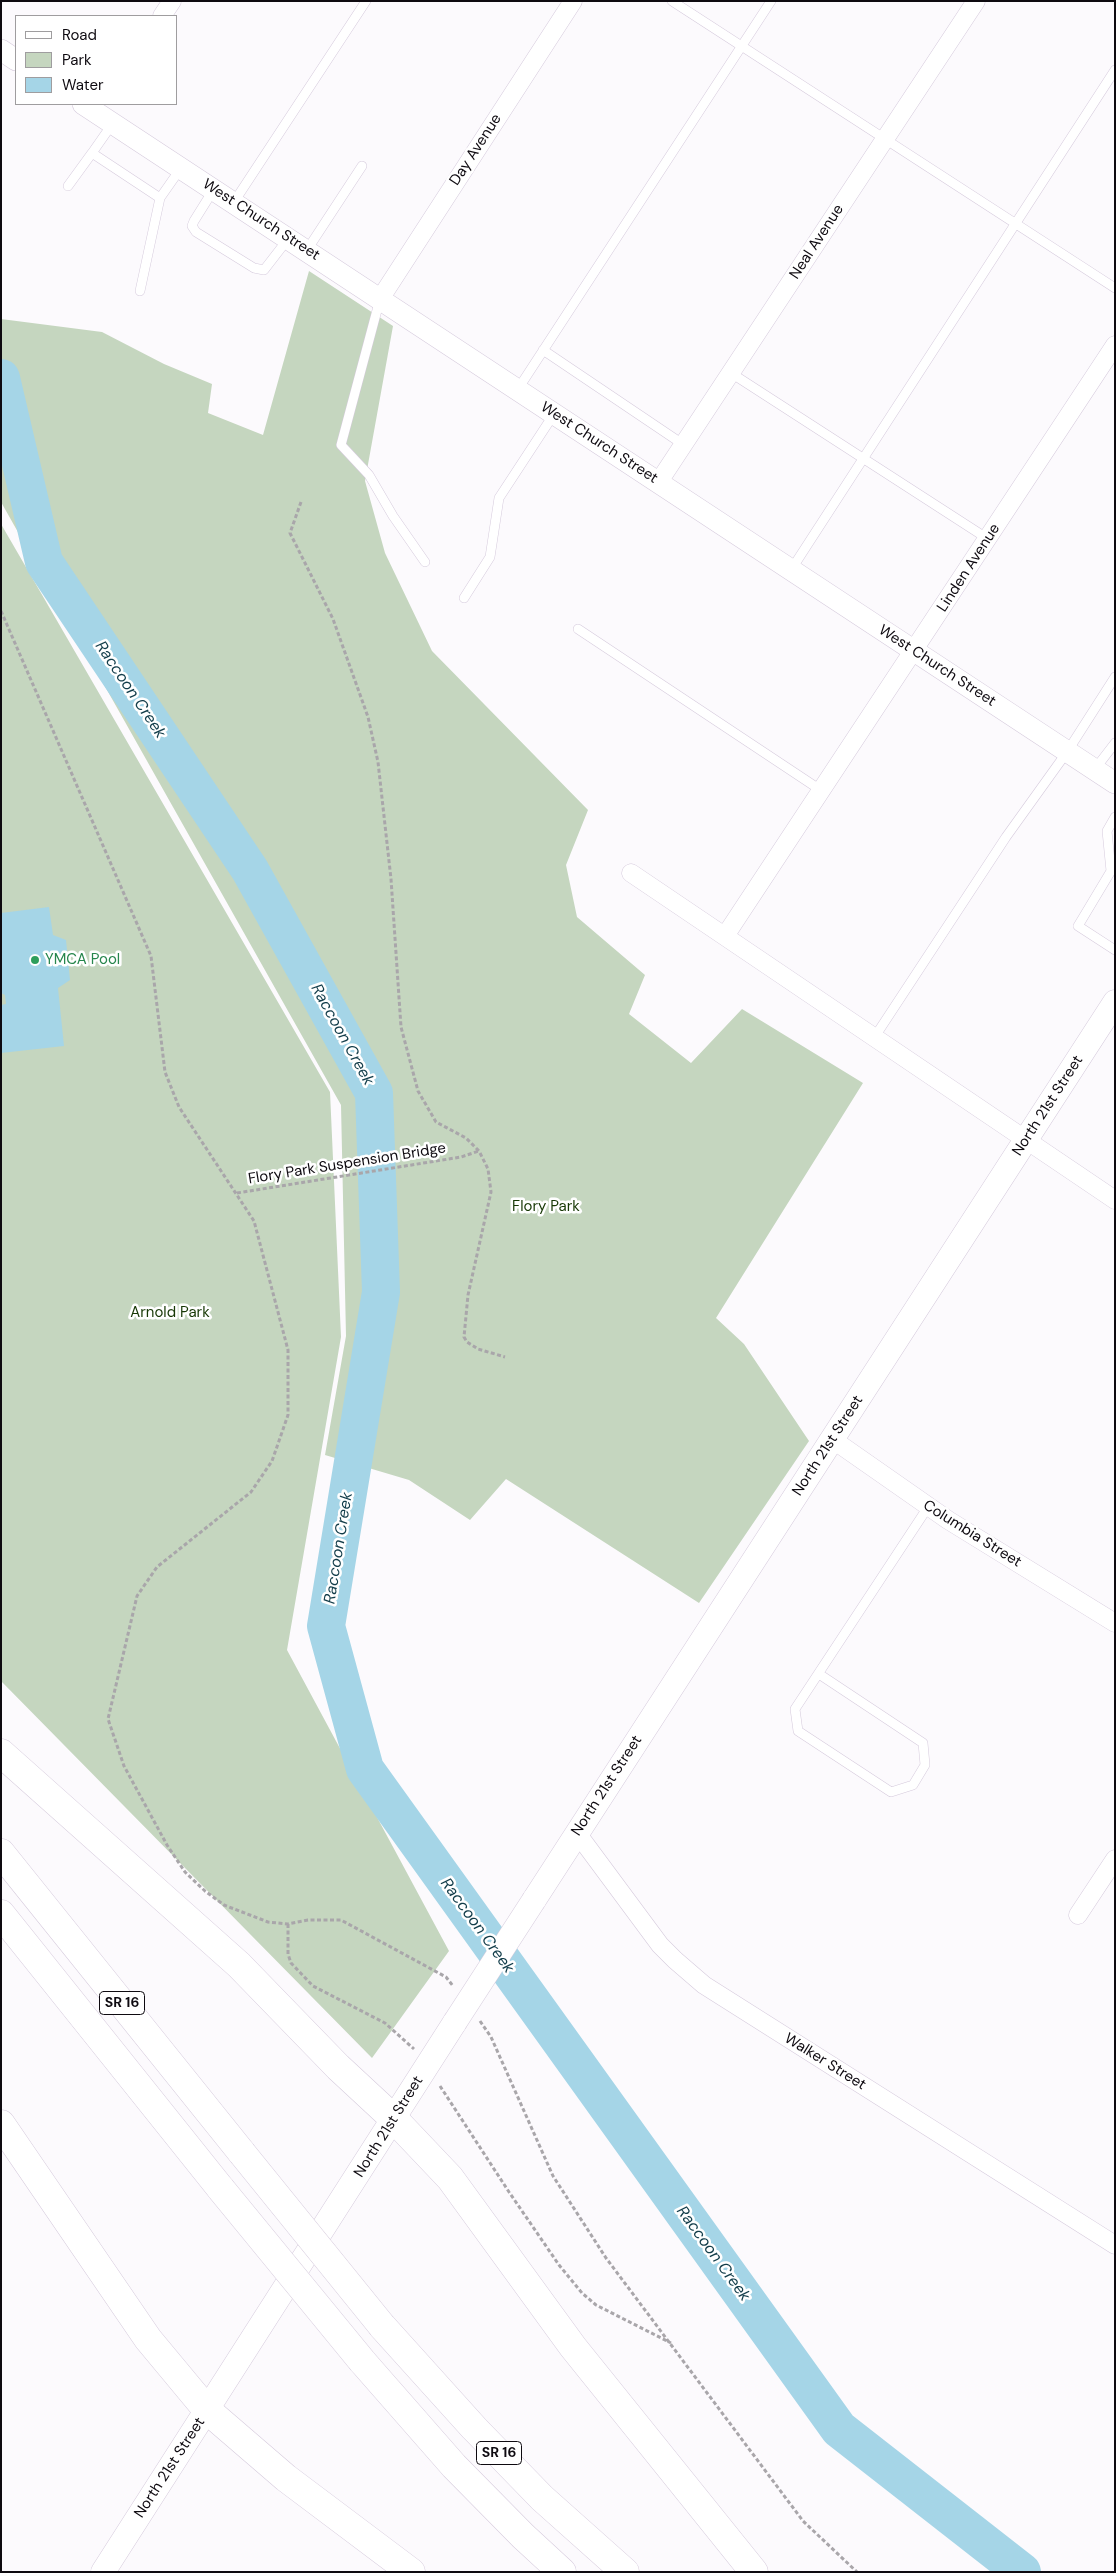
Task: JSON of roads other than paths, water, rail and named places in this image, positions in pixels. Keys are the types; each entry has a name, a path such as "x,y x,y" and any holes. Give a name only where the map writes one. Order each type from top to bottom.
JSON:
{"highway":[{"path":"1,1753 239,1965 338,2067 394,2119 450,2178 574,2347 754,2572"},
{"name":"SR 16","path":"1,1853 382,2326 474,2428 535,2491 625,2572"},
{"name":"SR 16","path":"1,1914 220,2189 362,2361 454,2466 523,2536 562,2572"},
{"path":"1,2124 148,2339 207,2410 286,2478 411,2572"}],"main road":[{"name":"North 21st Street","path":"102,2572 428,2064 465,2018 534,1900 577,1832 1115,1002"}],"street":[{"path":"163,15 172,1"},
{"name":"Day Avenue","path":"380,299 573,1"},
{"name":"Neal Avenue","path":"658,483 976,1"},
{"path":"1,50 15,59"},
{"name":"West Church Street","path":"100,111 214,190 1115,784"},
{"name":"Linden Avenue","path":"725,936 823,792 1115,345"},
{"path":"632,873 1025,1141 1115,1200"},
{"name":"Columbia Street","path":"832,1440 928,1506 1115,1623"},
{"name":"Walker Street","path":"577,1832 660,1945 704,1985 1115,2245"},
{"path":"1078,1915 1115,1859"}],"lane":[{"path":"234,202 366,1"},
{"path":"672,1 1115,288"},
{"path":"518,390 770,1"},
{"path":"791,570 1115,70"},
{"path":"68,186 92,153 100,111"},
{"path":"92,153 160,198"},
{"path":"307,250 362,166"},
{"path":"140,291 160,198 181,168"},
{"path":"214,190 194,220 192,226 196,232 254,268 264,270 269,267 288,238"},
{"path":"380,299 341,445 369,475 393,516 426,562"},
{"path":"543,350 684,444"},
{"path":"731,373 988,539"},
{"path":"464,598 490,557 499,498 554,414"},
{"path":"578,629 823,792"},
{"path":"874,1038 1006,837 1067,752 1115,676"},
{"path":"1094,770 1115,744"},
{"path":"1115,817 1107,831 1111,871 1078,926 1115,950"},
{"path":"818,1674 923,1743 926,1765 913,1784 891,1792 798,1732 795,1709 928,1506"}],"water":[{"name":"YMCA Pool","path":"49,907 53,935 66,940 70,980 58,988 64,1046 1,1053 1,1005 6,1004 5,995 1,993 1,913"}],"waterway":[{"name":"Raccoon Creek","path":"1,378 44,562 250,870 374,1093 381,1292 326,1626 365,1769 839,2429 1022,2572"}],"place":[{"name":"YMCA Pool","path":"35,960"}],"park label":[{"name":"Flory Park","path":"546,1207"},
{"name":"Arnold Park","path":"170,1313"}]}
